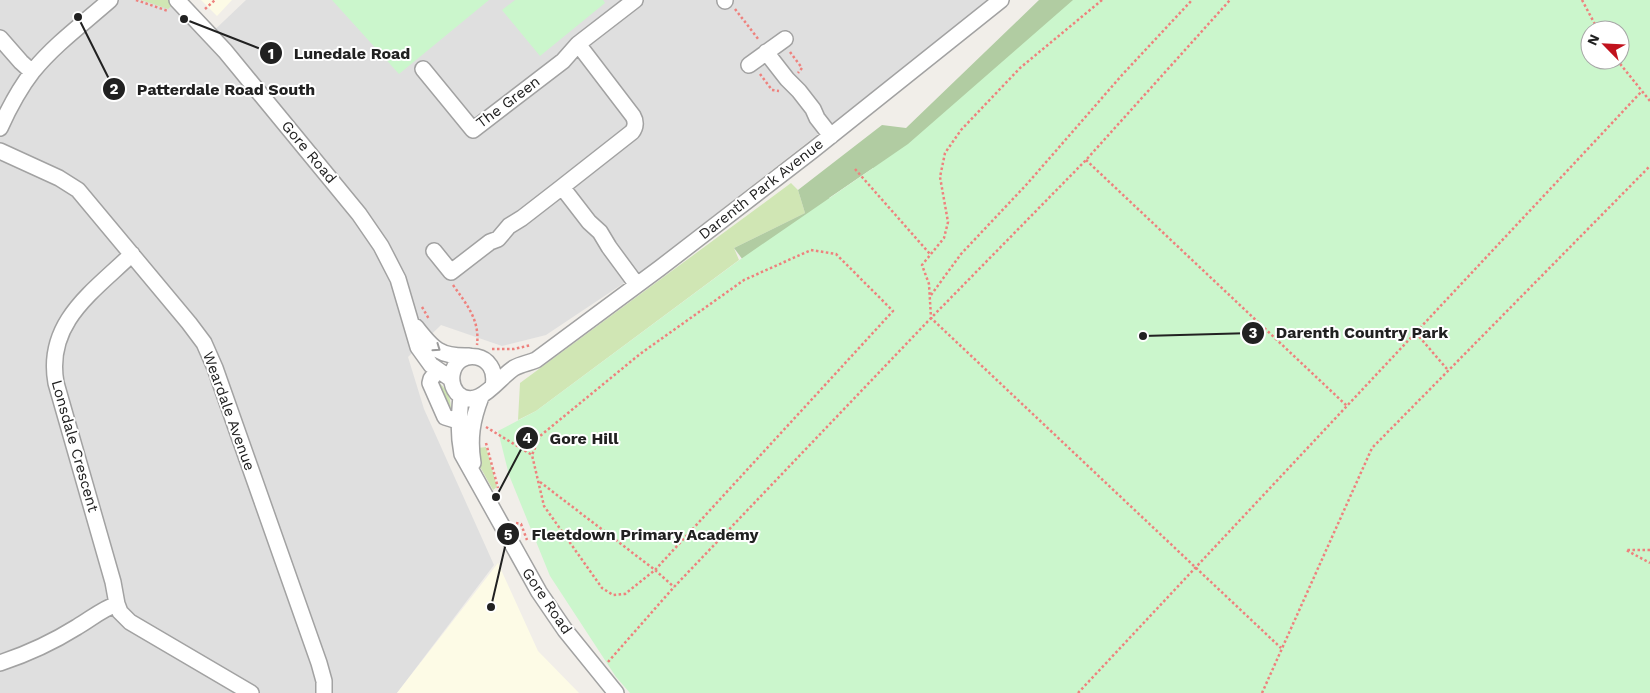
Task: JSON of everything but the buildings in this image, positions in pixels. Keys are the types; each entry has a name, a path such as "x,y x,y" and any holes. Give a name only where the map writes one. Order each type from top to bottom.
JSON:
{"street":[{"path":"0,128 32,72 61,42 110,0"},
{"name":"The Green","path":"423,69 473,130 562,61 578,44 635,0"},
{"name":"Darenth Park Avenue","path":"487,392 515,368 536,360 637,285 831,136 1001,0"},
{"name":"Gore Road","path":"174,6 225,51 359,214 381,246 398,279 418,347 437,371 451,379"},
{"path":"0,38 32,72"},
{"path":"749,65 784,38"},
{"path":"434,251 451,272 490,242 498,239 508,226 523,222 562,186 639,125 578,44"},
{"path":"766,52 787,79 800,91 831,136"},
{"name":"Weardale Avenue","path":"0,151 73,186 132,254 204,343 210,355 319,663 324,681 324,693"},
{"path":"562,186 589,222 600,232 637,285"},
{"name":"Lonsdale Crescent","path":"132,254 68,318 58,341 54,360 56,383 120,612 130,622 251,693"},
{"name":"Gore Road","path":"412,323 427,341 442,353 452,356 474,351"},
{"path":"490,364 494,379 487,392 470,399 456,392 451,379 452,371 456,364 474,351 479,357 490,364 515,368"},
{"path":"437,371 430,383 445,417 458,421"},
{"name":"Gore Road","path":"475,476 471,435 474,417 487,392"},
{"name":"Gore Road","path":"461,396 458,437 462,454 539,592 565,630 616,693"},
{"path":"0,663 23,655 67,633 103,610 117,604"}],"path":[{"path":"136,0 174,6"},
{"path":"205,10 215,0"},
{"path":"1102,0 1020,68 961,130 946,154 940,178 948,222 944,238 922,265 929,284 931,318 1281,648"},
{"path":"930,296 962,254 1027,184 1122,75 1192,0"},
{"path":"605,665 674,587 931,318 1086,160 1230,0"},
{"path":"1582,0 1593,20"},
{"path":"728,3 753,32 766,52"},
{"path":"1624,70 1650,101"},
{"path":"1078,693 1642,91"},
{"path":"1086,160 1347,406"},
{"path":"1262,693 1372,448 1650,166"},
{"path":"855,169 930,255"},
{"path":"811,250 836,254 893,310 655,570 626,594 613,595 602,588 544,506 532,455 540,436 640,354 744,280 811,250"},
{"path":"451,281 476,321 478,331 474,351"},
{"path":"1416,333 1448,370"},
{"path":"483,425 532,455"},
{"path":"486,444 499,491"},
{"path":"538,482 655,570 674,587"},
{"path":"514,522 520,524 528,541"},
{"path":"1650,550 1626,550 1650,563"}],"shaded area":[{"path":"0,0 167,0 204,40 246,0 990,0 645,269 546,335 502,346 441,325 408,357 424,409 494,565 397,693 0,693"},
{"path":"201,0 232,0 217,16"},
{"path":"498,563 538,651 579,693 397,693"}],"green space":[{"path":"141,0 168,0 173,4 168,9"},
{"path":"332,0 489,0 399,74"},
{"path":"515,0 603,0 605,3 540,56 502,10"},
{"path":"1039,0 1085,0 931,222 873,168 829,198 882,248 749,268 734,248 805,213 798,190 882,125 906,128"},
{"path":"1073,0 1650,0 1650,693 630,693 616,677 550,576 509,475 498,431 536,411 738,261 908,144"},
{"path":"791,183 798,190 805,213 734,248 739,260 536,411 518,420 520,383"},
{"path":"437,381 448,395 451,404 450,413"},
{"path":"486,447 497,487 493,490 479,465 478,448"}],"place":[{"name":"Patterdale Road South","path":"78,17"},
{"name":"Lunedale Road","path":"184,19"},
{"name":"Darenth Country Park","path":"1143,336"},
{"name":"Gore Hill","path":"496,497"},
{"name":"Fleetdown Primary Academy","path":"491,607"}]}
